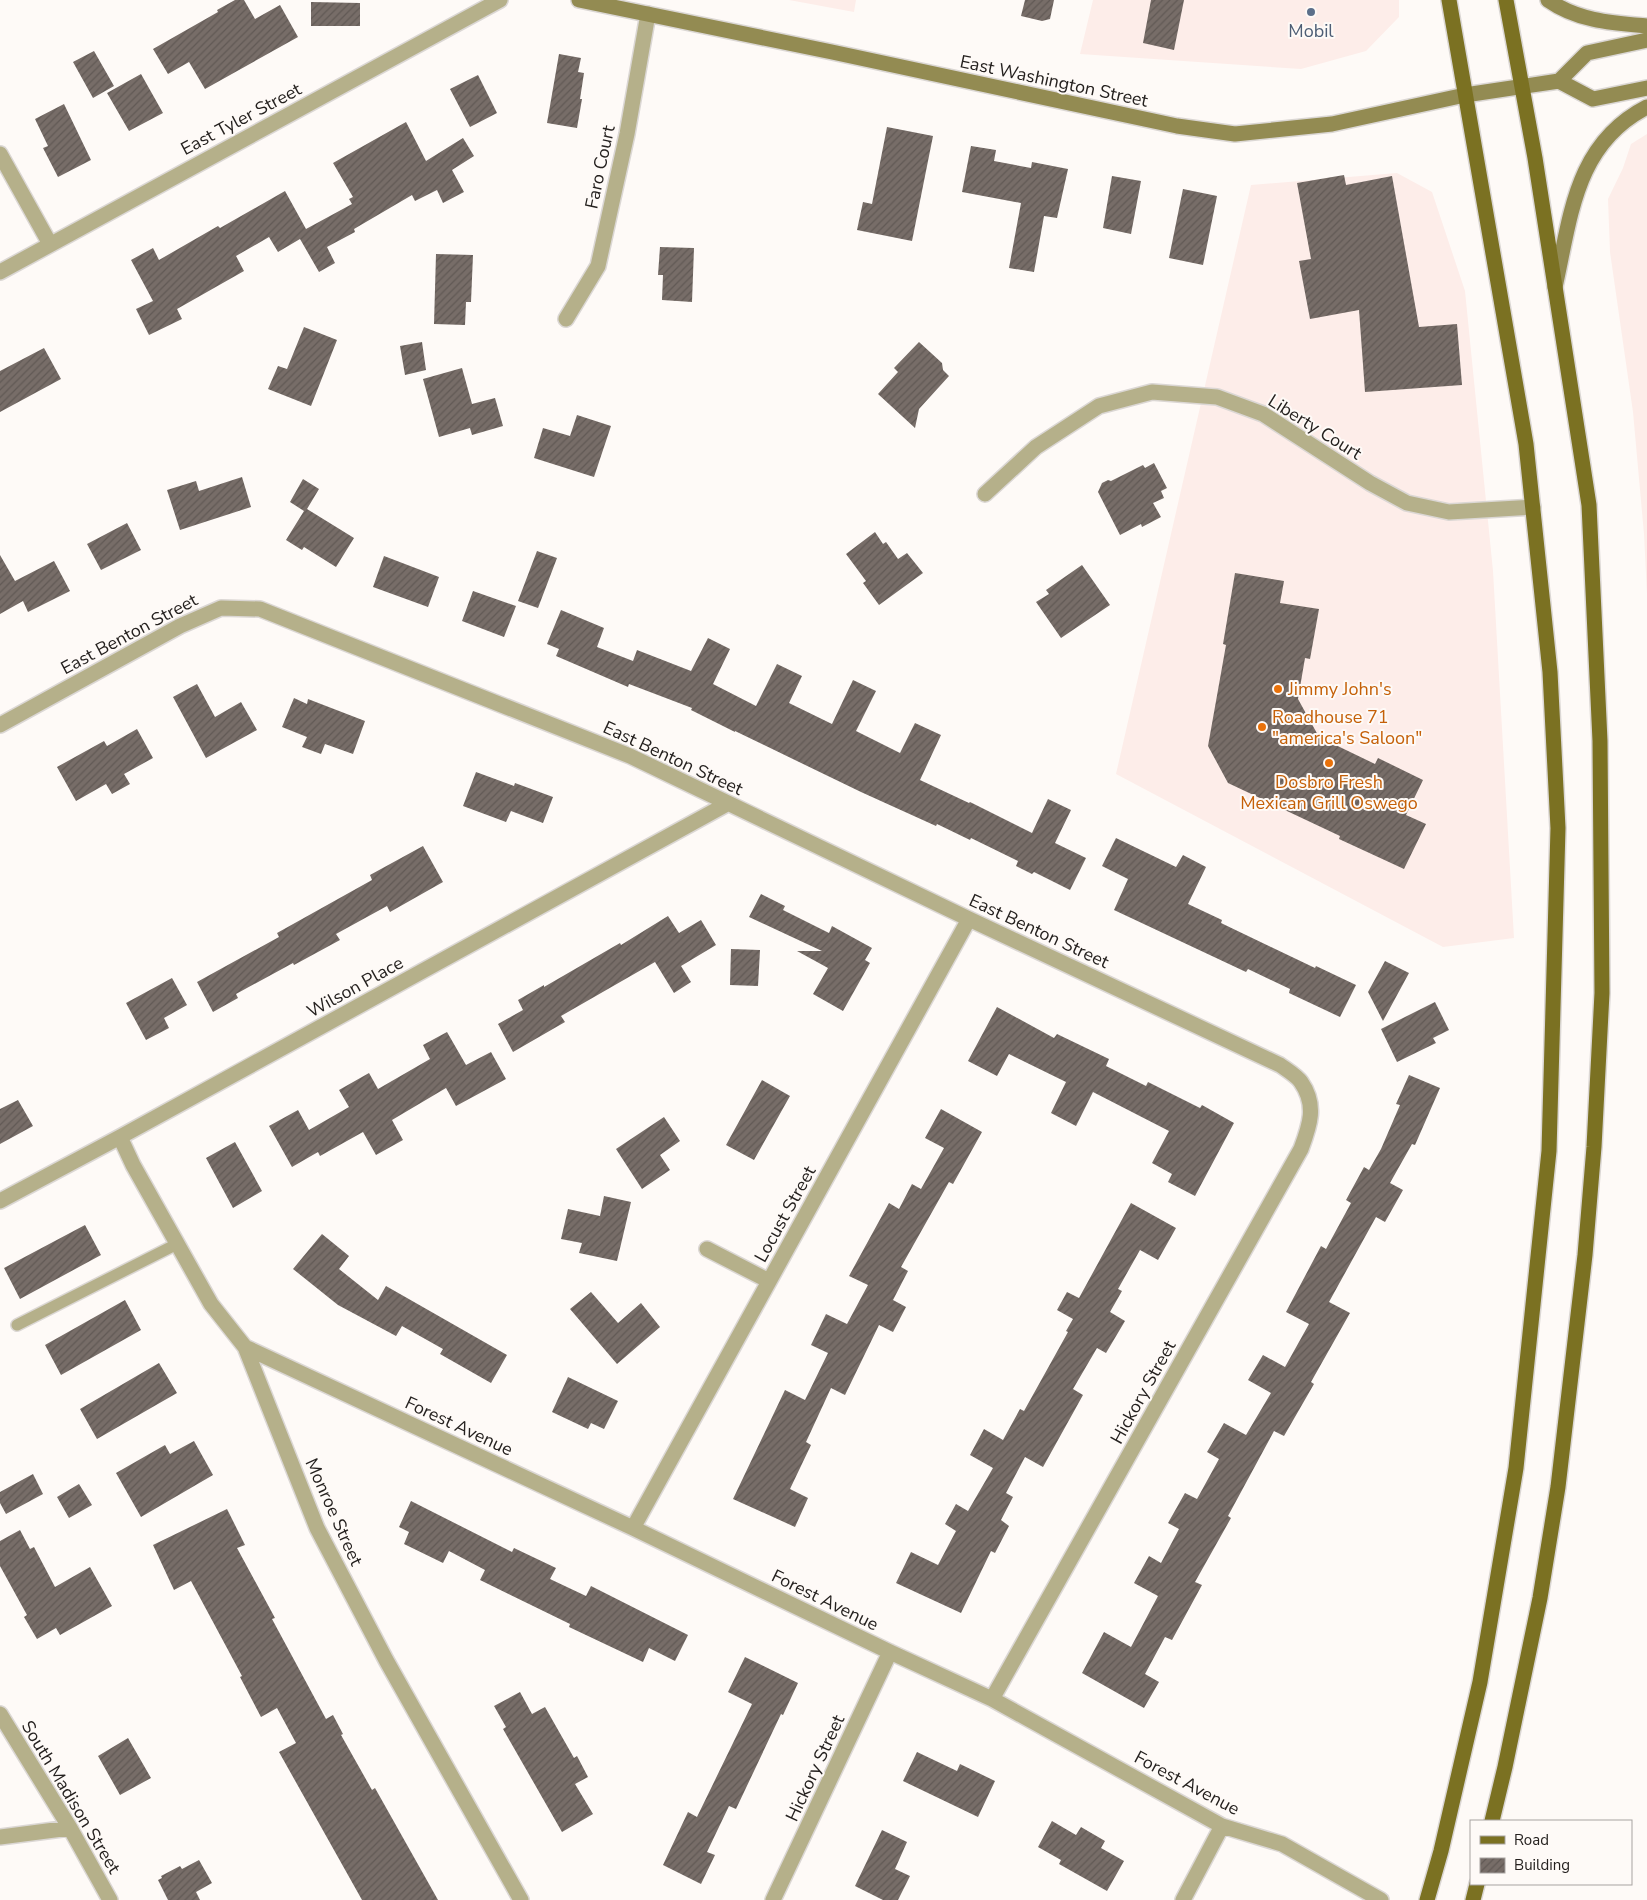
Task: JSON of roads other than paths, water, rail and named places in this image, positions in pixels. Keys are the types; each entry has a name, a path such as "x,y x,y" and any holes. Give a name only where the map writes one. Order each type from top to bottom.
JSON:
{"main road":[{"path":"1427,1900 1441,1851 1480,1682 1516,1468 1550,1151 1558,828 1550,672 1526,444 1450,0"},
{"path":"1492,1820 1540,1598 1558,1487 1585,1256 1594,1147 1602,993 1600,741 1589,505 1523,86 1506,0"},
{"path":"1473,1900 1477,1885"}],"street":[{"name":"East Tyler Street","path":"0,272 500,0"},
{"name":"East Washington Street","path":"579,0 1177,126 1235,134 1332,124 1465,95 1559,81"},
{"path":"1548,0 1578,17 1602,22 1647,26"},
{"name":"Faro Court","path":"566,319 598,266 627,134 648,14"},
{"path":"1647,40 1588,53 1559,81 1593,99 1647,88"},
{"path":"1555,288 1575,193 1594,152 1611,131 1632,114 1647,107"},
{"path":"0,154 50,244"},
{"name":"Liberty Court","path":"985,494 1036,447 1099,406 1152,392 1217,397 1263,414 1370,483 1407,503 1449,512 1533,507"},
{"name":"East Benton Street","path":"0,725 180,626 221,608 260,609 630,756 727,804 1280,1065 1301,1081 1309,1100"},
{"name":"Wilson Place","path":"0,1201 120,1138 727,804"},
{"name":"Locust Street","path":"633,1528 969,919"},
{"name":"Hickory Street","path":"992,1699 1301,1149 1311,1121 1309,1100"},
{"name":"Monroe Street","path":"120,1138 133,1165 212,1304 246,1347 318,1528 386,1660 521,1900"},
{"path":"707,1248 769,1282"},
{"name":"Forest Avenue","path":"246,1347 992,1699 1222,1826 1282,1844 1381,1900"},
{"name":"Hickory Street","path":"773,1900 890,1652"},
{"name":"South Madison Street","path":"0,1714 70,1828 110,1900"},
{"path":"1183,1900 1222,1826"},
{"path":"0,1836 70,1828"}],"lane":[{"path":"17,1325 178,1244"}],"place":[{"name":"Mobil","path":"1311,12"},
{"name":"Jimmy John's","path":"1278,689"},
{"name":"Roadhouse 71 \"america's Saloon\"","path":"1262,727"},
{"name":"Dosbro Fresh Mexican Grill Oswego","path":"1329,763"}]}
